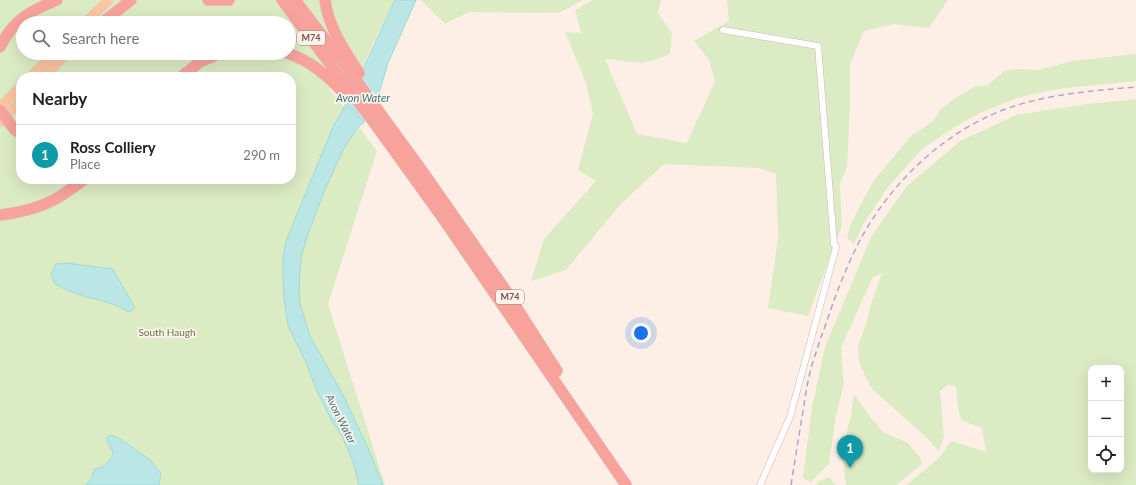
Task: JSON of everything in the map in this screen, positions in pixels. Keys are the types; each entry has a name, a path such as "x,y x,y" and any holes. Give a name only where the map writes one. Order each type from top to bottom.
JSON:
{"highway":[{"path":"25,16 57,0"},
{"path":"111,16 131,0"},
{"path":"208,0 229,0"},
{"name":"M74","path":"282,0 293,16"},
{"name":"M74","path":"295,0 347,61"},
{"name":"M74","path":"325,0 331,24 347,61 378,119 442,217 626,485"},
{"name":"M74","path":"296,20 339,81 378,119 423,172 504,288 632,485"},
{"path":"0,47 3,40 16,24"},
{"name":"M74","path":"296,57 306,61 326,75 339,81"},
{"path":"187,72 205,60"},
{"path":"0,110 16,130"},
{"path":"0,215 11,214 34,207 58,197 78,184"}],"main road":[{"path":"92,16 109,0"},
{"path":"106,16 123,0"},
{"path":"35,72 48,60"},
{"path":"49,72 60,60"},
{"path":"0,107 16,91"},
{"path":"0,122 16,105"}],"street":[{"path":"723,30 818,46 834,244 836,248 790,417 760,485"}],"green space":[{"name":"South Haugh","path":"0,0 395,0 363,66 329,89 377,151 328,304 385,485 0,485"},
{"path":"421,0 583,0 559,13 469,12 445,24"},
{"path":"593,0 661,0 658,13 672,33 670,54 641,63 605,59 637,134 687,143 715,81 709,60 694,41 729,21 727,0 948,0 929,28 894,24 864,31 850,64 850,106 847,167 840,184 842,226 808,316 768,308 778,238 776,174 759,168 664,164 620,205 566,270 531,281 544,239 596,181 578,170 593,114 586,83 565,32 581,33 575,10"},
{"path":"1136,54 1136,81 1057,89 1017,98 980,113 953,128 922,149 888,187 864,223 854,244 847,237 850,226 874,180 911,136 933,121 941,109 957,97 976,86 988,85 1004,71 1015,69 1038,70 1072,61"},
{"path":"1136,99 1136,485 906,485 939,458 951,441 986,452 982,428 961,420 958,409 956,386 948,385 940,391 944,437 939,451 926,437 871,388 859,363 858,345 866,325 872,301 882,273 872,278 841,348 844,384 836,415 829,464 811,482 803,478 812,407 825,347 871,237 906,187 960,141 1016,115 1087,104"},
{"path":"854,394 883,432 908,443 920,458 922,464 896,485 846,485 843,449"},
{"path":"829,477 835,485 816,485 818,482"}],"water":[{"name":"Avon Water","path":"395,0 416,0 388,63 381,87 366,121 347,103"},
{"name":"Avon Water","path":"346,104 365,122 358,127 343,150 323,194 308,234 302,253 300,268 300,304 310,336 343,395 368,448 383,485 359,485 353,461 342,436 332,421 317,391 305,360 288,326 284,298 283,259 286,241 333,127"},
{"path":"66,263 113,269 135,308 129,312 116,305 72,292 55,284 51,274 56,264"},
{"path":"111,435 120,439 149,459 161,473 159,485 86,485 92,478 94,469 101,468 112,457 113,452 107,441 107,437"}],"railway":[{"path":"791,485 810,372 836,294 859,242 886,200 902,181 919,163 938,147 980,120 1003,110 1035,100 1052,97 1136,87"}],"place":[{"name":"Ross Colliery","path":"850,468"}]}
